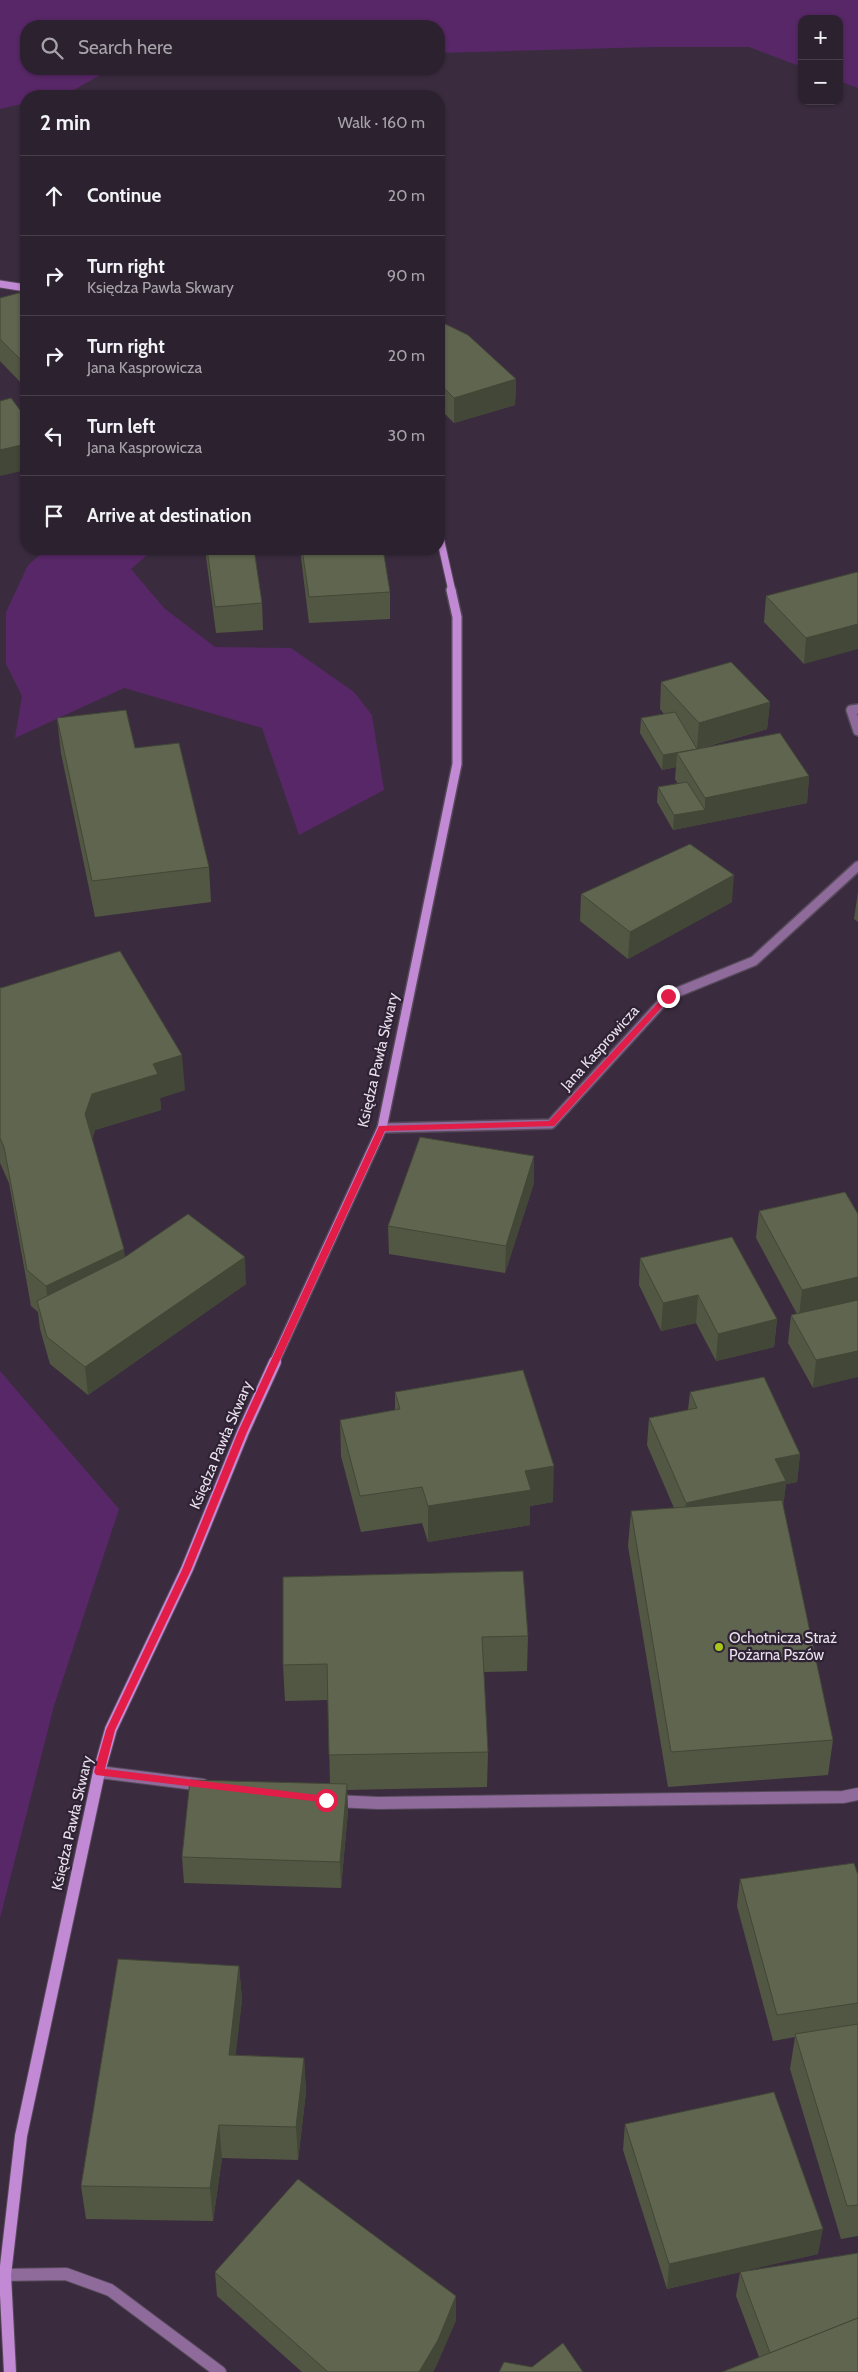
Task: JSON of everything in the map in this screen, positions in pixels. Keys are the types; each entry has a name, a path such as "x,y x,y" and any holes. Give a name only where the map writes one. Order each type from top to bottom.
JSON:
{"main road":[{"path":"0,284 20,287"},
{"name":"Księdza Pawła Skwary","path":"10,2372 2,2275 21,2136 99,1772 110,1730 187,1570 243,1432 382,1128 457,764 457,617 444,555"}],"street":[{"path":"858,709 851,710 858,732"},
{"name":"Jana Kasprowicza","path":"382,1128 551,1124 668,996 754,960 858,866"},
{"path":"99,1772 211,1786"},
{"path":"326,1800 378,1803 479,1802 843,1796 858,1794"},
{"path":"2,2275 66,2274 110,2290 220,2372"}],"shaded area":[{"path":"0,0 858,0 858,88 843,82 843,15 798,15 798,65 749,47 654,47 445,53 445,20 20,20 20,75 100,75 74,90 20,90 20,104 0,109"},
{"path":"40,555 147,555 131,569 164,608 215,647 291,648 354,692 372,715 384,790 299,835 262,728 124,688 15,738 22,696 6,664 6,612 28,565"},
{"path":"0,1371 119,1509 54,1706 0,1918"}],"building":[{"path":"20,293 20,359 0,339 0,298"},
{"path":"445,324 468,335 516,379 454,398 445,389"},
{"path":"11,398 20,410 20,445 0,450 0,401"},
{"path":"208,555 255,555 262,603 215,607"},
{"path":"303,555 384,555 390,592 309,597"},
{"path":"857,572 858,624 806,638 766,596"},
{"path":"731,662 770,702 699,723 661,682"},
{"path":"126,710 135,748 179,743 209,867 92,881 57,718"},
{"path":"675,712 697,749 663,755 641,718"},
{"path":"780,733 809,776 705,798 677,753"},
{"path":"687,782 705,810 674,815 658,787"},
{"path":"690,844 734,875 630,932 581,894"},
{"path":"120,951 182,1055 153,1064 158,1074 92,1094 85,1114 124,1249 46,1286 27,1270 4,1147 0,1138 0,987"},
{"path":"420,1137 534,1156 506,1246 388,1226"},
{"path":"845,1192 858,1214 858,1277 802,1290 759,1211"},
{"path":"188,1214 245,1257 85,1367 47,1337 37,1301 125,1257"},
{"path":"732,1237 777,1319 718,1334 698,1295 663,1303 640,1258"},
{"path":"858,1300 858,1351 816,1360 791,1315"},
{"path":"523,1370 554,1466 525,1471 531,1490 428,1506 422,1487 360,1496 340,1420 400,1409 395,1392"},
{"path":"764,1377 800,1454 775,1459 786,1481 686,1503 649,1418 697,1408 690,1392"},
{"path":"782,1500 833,1740 671,1752 631,1511"},
{"path":"523,1571 528,1636 482,1637 488,1752 329,1755 327,1664 283,1665 283,1577"},
{"path":"190,1780 347,1784 340,1862 182,1857"},
{"path":"854,1863 858,1875 858,2003 777,2015 740,1879"},
{"path":"118,1959 239,1966 229,2055 304,2058 296,2127 219,2125 210,2188 81,2186"},
{"path":"858,2024 858,2205 847,2206 795,2034"},
{"path":"774,2092 823,2229 669,2264 625,2124"},
{"path":"298,2179 456,2296 438,2340 419,2372 328,2372 215,2272"},
{"path":"858,2253 858,2318 770,2353 740,2272"},
{"path":"858,2318 858,2372 722,2372"},
{"path":"563,2343 583,2372 499,2372 504,2362 532,2367"}],"place":[{"name":"Ochotnicza Straż Pożarna Pszów","path":"719,1647"}],"route":[{"path":"326,1800 99,1772 110,1730 187,1570 243,1432 382,1128 551,1124 668,996"}]}
